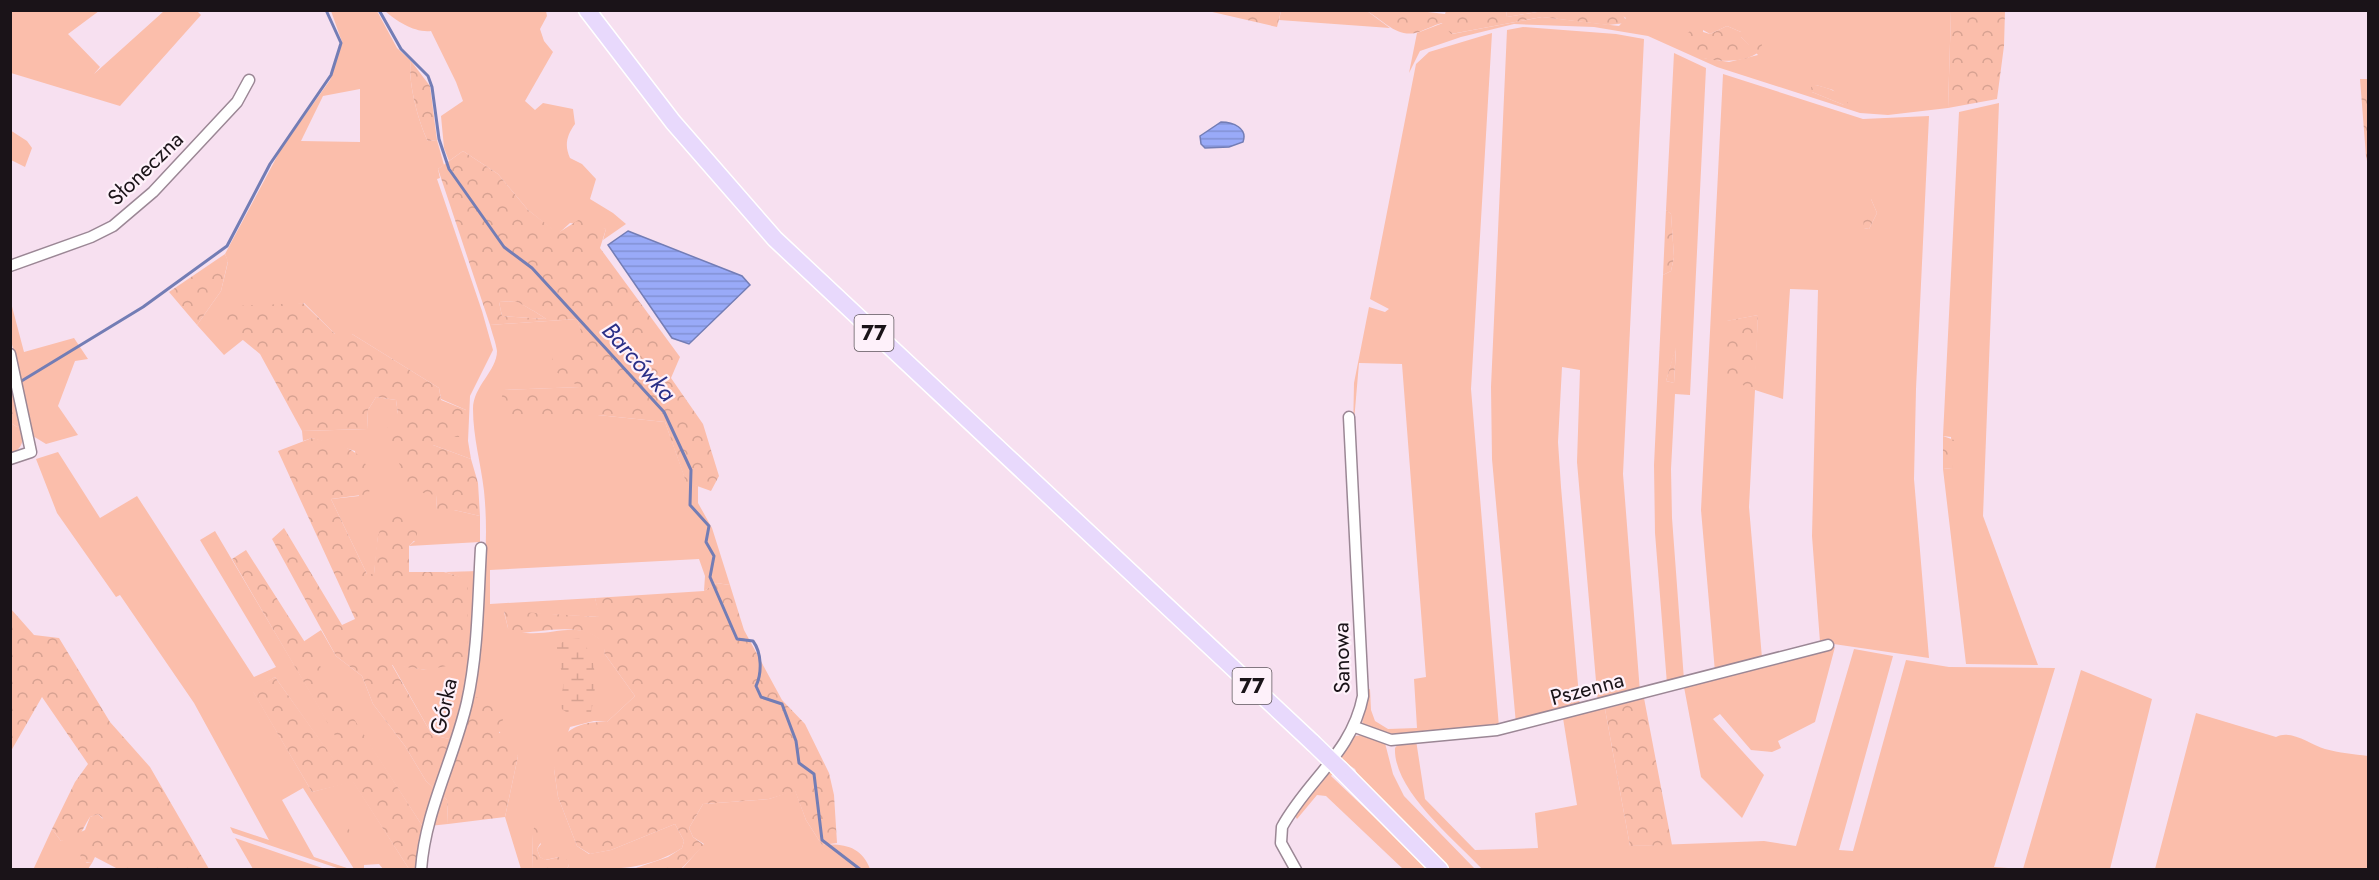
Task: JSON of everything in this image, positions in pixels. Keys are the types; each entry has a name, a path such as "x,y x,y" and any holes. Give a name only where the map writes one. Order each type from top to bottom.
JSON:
{"main road":[{"name":"77","path":"587,10 673,122 775,239 1340,769 1440,870"}],"street":[{"name":"Słoneczna","path":"10,266 91,237 131,212 237,102 249,80"},
{"path":"10,354 31,452 10,459"},
{"name":"Sanowa","path":"1296,870 1281,843 1282,827 1295,806 1342,750 1355,727 1364,680 1349,417"},
{"name":"Górka","path":"422,870 430,816 467,701 477,622 481,548"},
{"name":"Pszenna","path":"1355,727 1392,740 1497,730 1828,645"}],"green space":[{"path":"1613,10 1951,11 1948,108 1888,115 1860,113 1717,67 1648,36 1594,27 1514,24 1461,37 1420,51 1409,73 1417,33 1443,23 1452,34 1542,17 1619,26 1626,18","holes":["1727,26 1741,32 1741,37 1758,55 1729,62 1704,58 1703,30 1710,34","1816,85 1833,90 1844,105 1812,92"]},
{"path":"10,11 99,11 68,34 100,67 94,74 164,11 197,11 201,15 120,106 11,73"},
{"path":"331,11 377,11 397,48 411,61 412,90 421,124 428,141 437,140 444,165 438,169 440,178 437,179 493,350 470,396 468,441 471,459 433,445 432,436 466,410 441,399 439,388 352,334 335,334 304,303 216,317 244,339 224,355 197,325 221,291 228,262 225,254 281,149 330,80 342,42","holes":["360,89 360,142 301,141 323,96"]},
{"path":"385,11 546,11 547,16 540,29 544,41 553,52 525,101 535,110 543,103 573,109 575,124 568,136 567,144 570,158 582,164 596,179 590,199 626,224 603,240 606,229 570,223 558,234 528,210 498,174 463,151 449,161 444,148 441,116 463,101 456,82 431,31 406,26"},
{"path":"1208,11 1281,11 1277,27"},
{"path":"1281,11 1367,11 1390,28 1279,20"},
{"path":"1367,11 1419,11 1445,14 1446,11 1506,11 1507,17 1543,11 1613,11 1622,14 1626,23 1608,25 1542,17 1451,34 1442,23 1411,34 1392,28"},
{"path":"1506,11 1543,11 1507,17"},
{"path":"1951,11 2005,11 2004,46 1997,99 1948,108"},
{"path":"1727,26 1741,32 1741,37 1749,45 1762,44 1760,50 1747,58 1719,61 1701,57 1685,44 1686,34 1693,29 1710,34"},
{"path":"1523,27 1616,34 1644,39 1623,474 1640,692 1598,704 1577,462 1580,370 1562,367 1558,442 1580,708 1516,724 1492,459 1491,387 1507,30"},
{"path":"1492,33 1471,389 1499,727 1391,735 1362,725 1367,690 1370,689 1371,710 1375,721 1388,729 1417,728 1414,679 1426,677 1402,364 1359,363 1353,433 1354,383 1369,307 1385,312 1389,309 1370,299 1416,64 1429,52"},
{"path":"1674,53 1706,68 1690,395 1675,394 1671,469 1672,518 1684,680 1667,684 1655,533 1654,465 1663,275 1671,271 1674,257 1671,214 1666,210","holes":["1676,348 1674,383 1666,381"]},
{"path":"411,61 430,86 437,140 428,141 421,124 412,90"},
{"path":"1723,74 1863,119 1929,116 1914,479 1929,658 1820,642 1812,536 1818,290 1790,289 1783,399 1755,390 1749,507 1762,658 1715,672 1701,510","holes":["1871,199 1877,213 1869,229 1864,228","1758,315 1754,389 1727,321"]},
{"path":"2360,79 2368,79 2368,166 2366,156"},
{"path":"1816,85 1838,93 1848,103 1844,105 1812,92 1811,87"},
{"path":"1999,103 1983,516 2038,665 1966,664 1943,469 1952,468 1951,437 1943,436 1959,112"},
{"path":"10,130 27,141 32,148 25,167 11,160"},
{"path":"463,151 498,174 528,210 558,233 580,219 606,229 600,248 680,357 671,378 703,424 719,476 711,491 686,482 665,422 598,415 496,415 504,390 580,387 551,369 554,350 586,348 577,319 490,325 438,169","holes":["515,301 536,313 546,319 502,316 499,302"]},
{"path":"1865,196 1871,199 1877,213 1869,229 1864,228 1862,208"},
{"path":"1666,210 1671,214 1674,257 1671,271 1663,275"},
{"path":"225,254 228,261 221,291 197,325 169,292"},
{"path":"10,299 24,352 74,338 88,359 75,361 58,406 78,435 46,444 33,436 11,340"},
{"path":"516,301 546,319 502,316 499,302"},
{"path":"303,303 335,334 352,334 439,388 441,400 466,410 459,437 433,436 433,445 471,459 478,483 480,516 454,510 437,510 436,495 410,491 386,430 398,414 396,400 376,397 368,410 367,429 302,431 260,354 215,317 236,306"},
{"path":"1758,315 1755,389 1724,379 1726,321"},
{"path":"577,319 587,348 582,387 504,390 598,415 665,422 686,481 698,486 698,503 712,528 730,585 716,583 704,591 705,576 699,559 490,570 490,604 595,598 600,617 504,612 508,628 519,632 578,630 597,637 606,645 604,653 635,696 607,722 594,721 570,727 554,769 558,797 577,846 589,854 611,850 675,824 684,841 682,848 668,856 641,865 613,869 567,869 569,865 559,857 545,860 540,857 537,849 541,844 532,834 533,869 521,869 505,817 518,756 471,695 483,593 486,542 484,491 474,430 473,409 477,393 496,358 497,351 490,325"},
{"path":"1676,346 1674,383 1666,381"},
{"path":"10,374 21,418 17,427 11,423"},
{"path":"376,397 396,400 398,414 436,495 437,510 454,510 480,516 480,542 409,546 415,541 378,537 374,574 367,574 331,499 359,496 355,451 312,438 303,441 302,431 367,429 368,410"},
{"path":"21,418 22,443 20,448 11,454 11,423 17,427"},
{"path":"1943,436 1954,440 1952,468 1943,469"},
{"path":"312,438 347,448 363,459 367,468 370,480 369,494 331,499 367,574 374,574 377,540 385,521 391,516 401,515 414,519 417,530 415,540 409,546 409,572 444,572 468,579 467,662 426,670 392,665 432,735 454,740 471,695 506,709 499,733 509,732 518,756 505,817 448,824 447,800 426,781 405,746 373,704 362,676 336,656 272,539 284,528 342,625 355,619 278,451"},
{"path":"58,452 100,518 137,496 254,677 276,667 200,540 215,531 345,751 333,759 275,677 253,691 312,792 353,781 409,869 383,869 379,864 364,865 364,869 354,869 303,788 282,800 314,857 350,869 340,869 233,833 230,827 269,840 194,703 120,595 116,597 57,513 36,459"},
{"path":"246,550 423,827 419,869 409,869 353,782 312,792 252,690 275,677 333,758 344,751 232,559"},
{"path":"479,571 467,687 454,740 432,735 392,664 426,670 468,580 445,572"},
{"path":"716,583 730,585 744,630 782,700 805,724 829,773 834,795 837,843 822,845 806,820 795,791 769,799 703,804 689,828 693,837 704,845 681,869 633,869 668,857 682,848 684,841 675,824 611,850 590,854 577,846 558,797 554,769 556,742 567,732 579,726 592,722 607,722 635,696 604,653 605,645 596,637 586,632 563,629 514,633 508,628 504,611 599,617 595,598 704,591"},
{"path":"11,609 34,635 59,638 110,722 150,767 209,869 118,869 95,857 92,863 83,862 80,858 81,853 103,818 98,814 90,817 77,836 61,841 52,829 75,782 88,764 42,697 11,751"},
{"path":"321,630 336,656 362,676 373,704 405,746 426,781 436,790 423,827 303,642"},
{"path":"579,638 590,654 595,683 591,712 576,714 568,713 556,702 563,689 563,675 557,647 565,640"},
{"path":"1825,647 1835,647 1815,722 1778,741 1781,748 1772,752 1751,750 1720,714 1713,719 1764,775 1742,818 1701,777 1684,687 1605,709 1630,846 1764,841 1796,846 1854,649 1893,656 1839,850 1853,851 1906,660 1949,667 2055,668 1994,867 2023,869 1482,869 1442,829 1415,797 1404,781 1397,764 1395,748 1399,743 1416,739 1522,728 1473,737 1416,740 1425,799 1475,850 1538,848 1535,813 1577,805 1563,718"},
{"path":"2081,670 2152,699 2110,869 2023,869"},
{"path":"1644,698 1672,845 1630,846 1605,709"},
{"path":"2196,713 2276,737 2294,736 2325,749 2368,756 2368,869 2155,869"},
{"path":"1362,735 1385,743 1393,774 1404,796 1475,869 1450,869 1360,780 1355,769 1343,761 1331,776 1429,869 1403,869 1326,796 1317,795 1297,819 1295,816 1297,811 1355,736"},
{"path":"795,790 806,820 822,845 845,846 857,851 870,869 681,870 704,844 693,837 689,828 703,804 769,799"},
{"path":"439,793 447,800 448,824 429,826"},
{"path":"98,814 103,819 101,825 80,858 87,863 92,863 88,869 33,870 52,829 61,841 85,830 90,817"},
{"path":"344,821 350,831 346,847 333,825"},
{"path":"541,821 549,828 537,849 540,857 546,860 559,857 566,859 569,865 567,869 533,869 532,834 535,825"},
{"path":"235,838 325,869 253,869"}],"water":[{"path":"1221,122 1238,127 1243,133 1243,142 1229,147 1205,148 1201,144 1200,136"},
{"path":"628,231 742,276 750,285 689,344 672,338 608,245"}],"waterway":[{"path":"10,388 143,307 227,246 270,164 331,75 341,43 326,10"},
{"name":"Barcówka","path":"379,10 401,49 428,76 432,87 439,139 449,169 504,247 532,268 664,412 691,470 690,505 709,526 706,542 714,556 710,577 737,639 753,641 756,646 760,663 756,686 761,697 782,704 796,741 799,763 814,774 822,840 861,870"}]}
